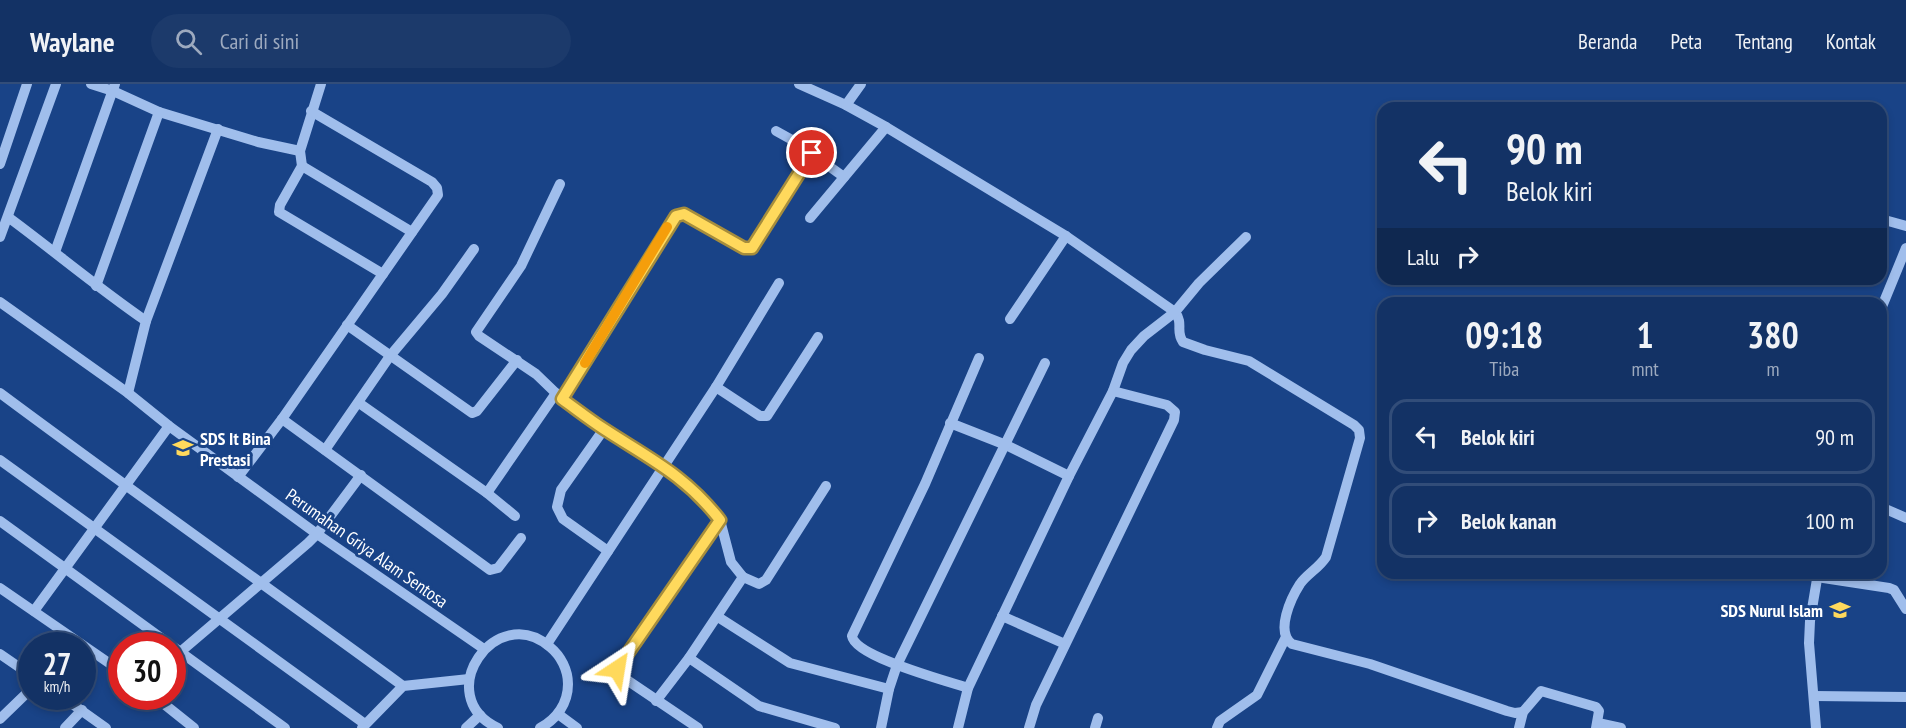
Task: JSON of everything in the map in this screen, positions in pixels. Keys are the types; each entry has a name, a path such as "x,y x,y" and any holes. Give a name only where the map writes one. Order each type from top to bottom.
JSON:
{"street":[{"path":"0,237 56,84"},
{"path":"91,84 114,88 159,112 258,142 300,151"},
{"path":"321,84 300,151 302,166 279,212 383,274"},
{"path":"799,84 846,105 886,127 1066,236 1175,312 1181,322 1179,336 1183,342 1253,363 1357,427 1360,434 1354,461 1326,557 1317,569 1304,579 1298,589 1285,618 1286,637 1292,644 1370,664 1507,711 1523,712"},
{"path":"846,105 861,84"},
{"path":"0,164 23,85"},
{"path":"55,252 114,88"},
{"path":"238,477 347,326 436,198 438,190 435,184 311,111"},
{"path":"96,286 159,112"},
{"path":"810,218 886,127"},
{"path":"128,393 146,321 218,129"},
{"path":"776,131 812,153 844,177"},
{"path":"487,493 559,396 676,216 684,214 744,248 752,248 812,153"},
{"path":"302,166 412,232"},
{"path":"560,184 521,266 476,330 479,336 536,374 559,396 604,429 664,465 690,487 720,520 728,553 736,570 743,577 759,584 766,580 826,486"},
{"path":"8,217 96,286 146,321"},
{"path":"1887,221 1906,226"},
{"path":"1010,319 1066,236"},
{"path":"958,728 968,688 1068,476 1113,391 1123,363 1131,350 1149,332 1175,312 1199,284 1246,237"},
{"path":"1887,298 1901,272 1906,248"},
{"path":"325,450 390,356 448,286 474,249"},
{"path":"547,644 716,387 779,283"},
{"name":"Perumahan Griya Alam Sentosa","path":"0,302 128,393 169,426 317,534 484,649"},
{"path":"347,326 472,413 477,411 517,360"},
{"path":"716,387 760,416 767,416 818,338"},
{"path":"968,688 897,665 860,648 853,642 852,636 925,484 978,358"},
{"path":"881,728 889,689 897,665 1045,363"},
{"path":"1029,728 1036,705 1175,416 1173,409 1167,405 1113,391"},
{"path":"0,393 403,686"},
{"path":"359,403 487,493 515,516"},
{"path":"282,419 490,570 498,568 520,538"},
{"path":"950,423 1006,445 1068,476"},
{"path":"34,611 169,426"},
{"path":"604,429 561,490 557,507 564,519 608,551"},
{"path":"0,460 220,618 363,726 403,686 469,679"},
{"path":"186,647 317,534 361,475"},
{"path":"1887,510 1906,518"},
{"path":"698,728 618,674 617,666 720,520"},
{"path":"0,521 147,632"},
{"path":"656,701 718,617 743,577"},
{"path":"1816,579 1809,643 1816,728"},
{"path":"1839,579 1894,590 1906,609"},
{"path":"0,588 108,662"},
{"path":"1002,616 1065,644"},
{"path":"718,617 790,663 889,689"},
{"path":"498,728 480,715 473,704 469,679 477,658 484,649 515,635 537,639 547,644 562,661 568,682 567,694 558,714 540,728"},
{"path":"1217,728 1220,721 1257,695 1286,637"},
{"path":"0,654 18,666"},
{"path":"689,658 759,706 779,714 835,728"},
{"path":"186,661 285,728"},
{"path":"1519,728 1523,712 1539,692 1544,691 1592,704 1599,711 1597,725 1621,728"},
{"path":"1814,696 1906,697"},
{"path":"0,719 18,702"},
{"path":"65,728 82,710 106,728"},
{"path":"172,710 194,728"},
{"path":"558,714 578,728"},
{"path":"466,728 480,715"}],"slow traffic":[{"path":"585,363 667,227"}],"place":[{"name":"SDS It Bina Prestasi","path":"183,448"},
{"name":"SDS Nurul Islam","path":"1840,610"}],"route":[{"path":"617,669 720,520 690,487 664,465 604,429 562,399 618,311 672,219 679,214 684,214 744,248 752,248 812,153"}]}
